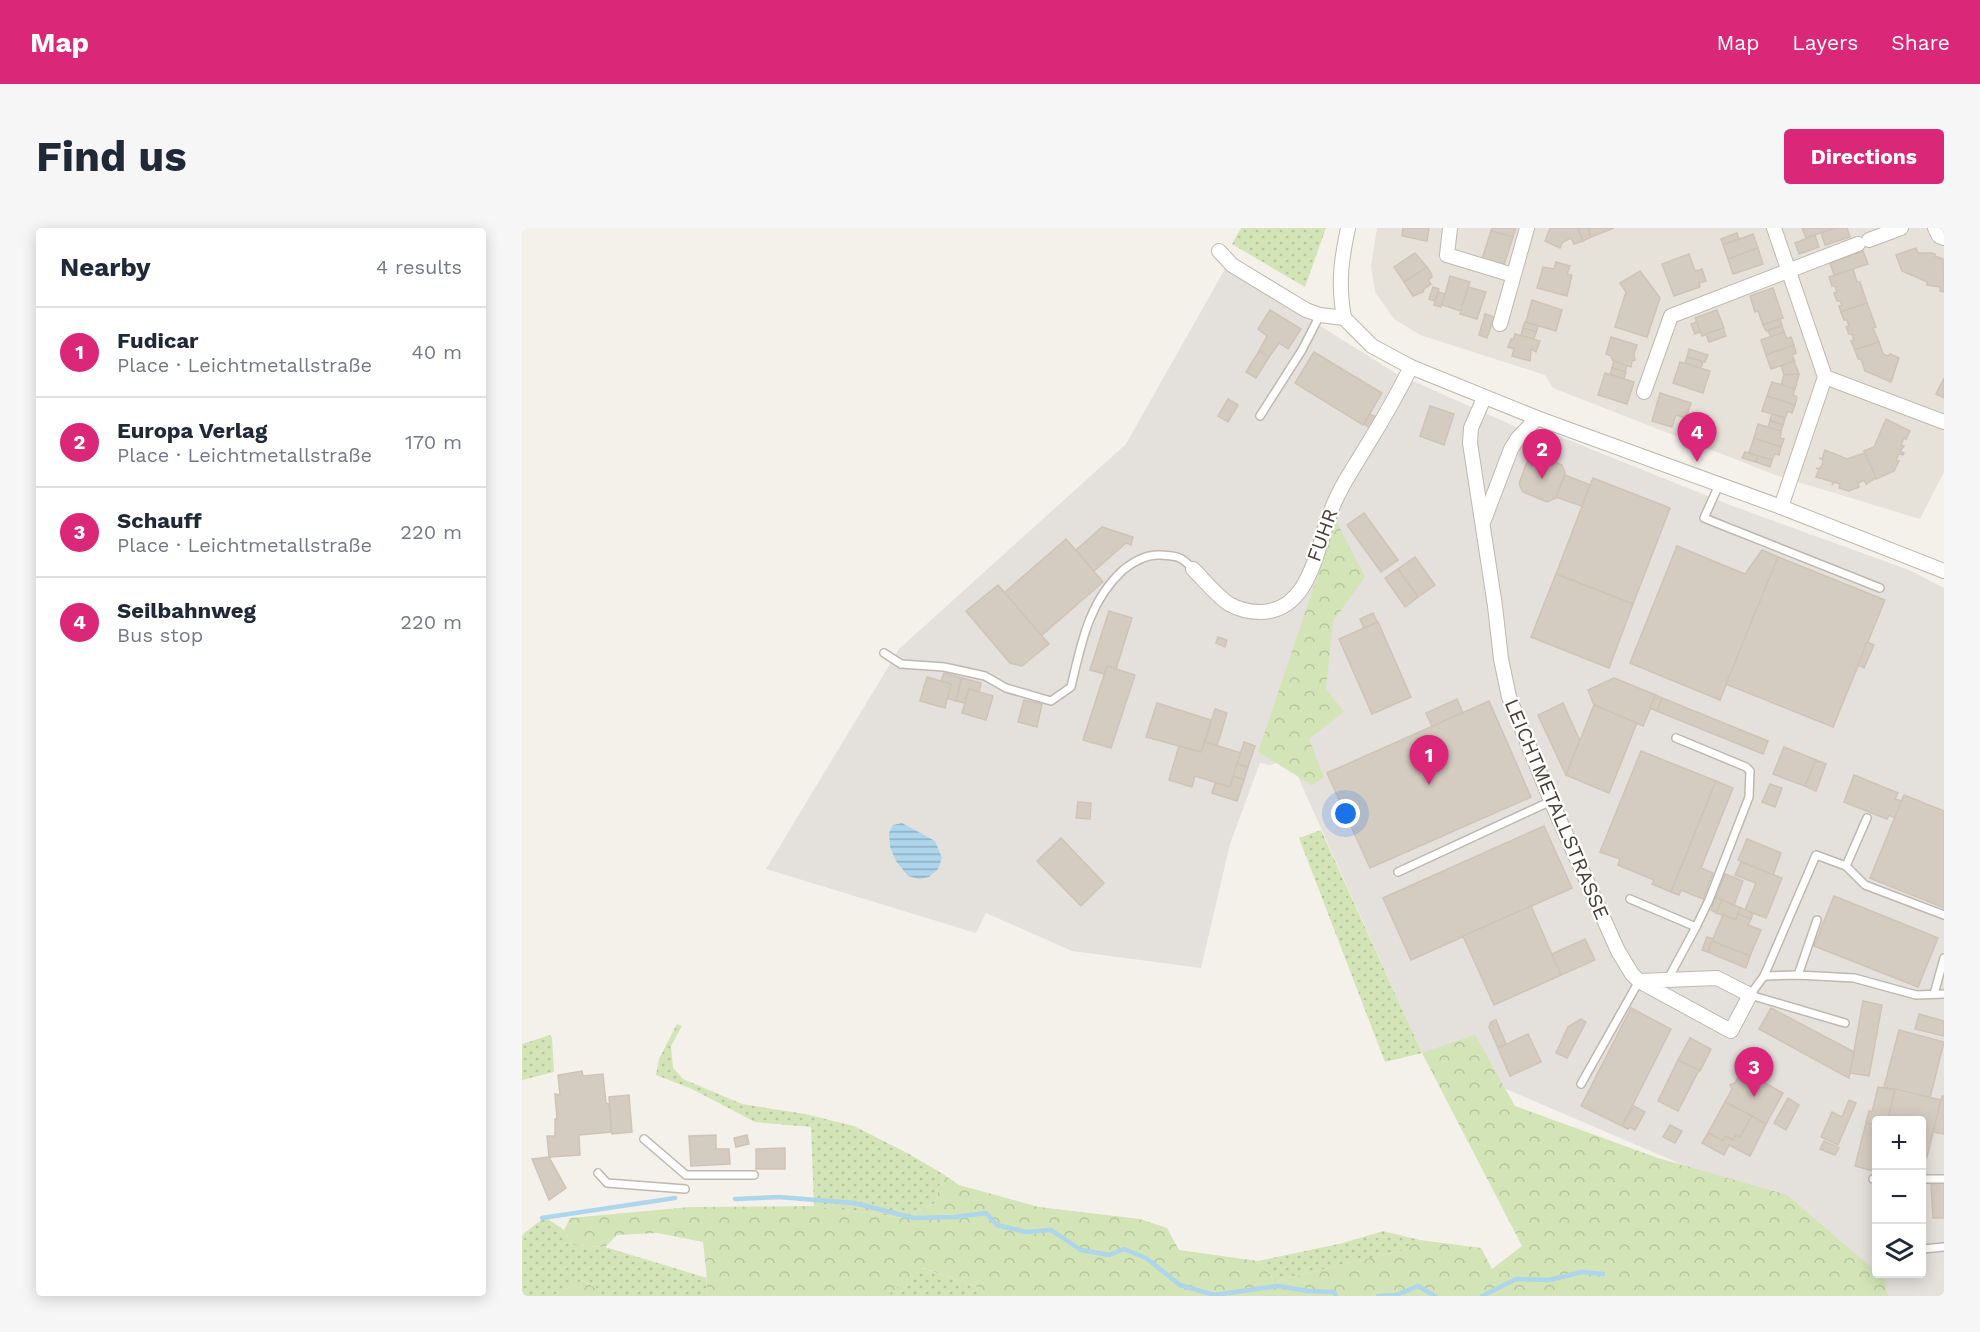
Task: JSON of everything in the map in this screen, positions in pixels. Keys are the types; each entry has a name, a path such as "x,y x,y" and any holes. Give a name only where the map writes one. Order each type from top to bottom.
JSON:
{"street":[{"path":"1348,228 1340,265 1340,295 1344,318 1372,346 1411,367 1484,398 1781,507 1944,571"},
{"path":"1450,228 1447,255 1513,275"},
{"path":"1500,324 1527,228"},
{"path":"1774,228 1825,377 1781,507"},
{"path":"1644,392 1671,316 1901,228"},
{"path":"1935,228 1939,236 1944,238"},
{"path":"1219,251 1232,265 1306,310 1320,315 1344,318"},
{"name":"FUHR","path":"1193,569 1224,599 1238,608 1265,612 1283,607 1293,600 1305,583 1336,498 1392,406 1411,367"},
{"path":"1825,377 1944,422"},
{"name":"LEICHTMETALLSTRASSE","path":"1484,398 1472,428 1470,443 1501,659 1509,697 1551,801 1618,951 1639,981 1731,1031 1750,995"},
{"name":"LEICHTMETALLSTRASSE","path":"1483,522 1511,449 1537,418"},
{"path":"1639,981 1717,978 1750,995"}],"lane":[{"path":"1260,416 1302,350 1320,315"},
{"path":"1719,485 1704,518 1880,588"},
{"path":"884,653 901,664 944,667 985,676 1006,688 1051,701 1071,687 1093,609 1111,581 1132,562 1152,554 1178,556 1193,569"},
{"path":"1668,979 1709,900 1749,797 1750,771 1746,767 1676,738"},
{"path":"1398,872 1551,801"},
{"path":"1867,818 1846,866 1865,885 1944,915"},
{"name":"LEICHTMETALLSTRASSE","path":"1750,995 1764,976 1816,855 1846,866"},
{"path":"1630,899 1696,927"},
{"path":"1798,975 1817,920"},
{"path":"1934,994 1944,958"},
{"path":"1764,976 1854,978 1917,995 1944,994"},
{"path":"1581,1084 1639,981"},
{"path":"1750,995 1845,1023"},
{"path":"644,1139 686,1175 754,1175"},
{"path":"598,1173 607,1183 685,1189"},
{"path":"1926,1179 1944,1179"},
{"path":"1926,1249 1944,1247"}],"shaded area":[{"path":"1377,228 1944,228 1944,472 1920,519 1778,476 1553,388 1545,375 1420,335 1394,319 1375,292 1371,266"},
{"path":"1226,267 1397,374 1532,434 1551,433 1730,505 1909,570 1944,588 1944,1296 1887,1296 1781,1207 1422,1053 1290,759 1270,765 1260,763 1230,844 1201,968 1072,951 986,913 976,933 766,869 899,649 1126,444"}],"green space":[{"path":"1241,228 1326,228 1305,287 1232,244"},
{"path":"1336,521 1365,577 1333,621 1326,689 1344,712 1309,739 1324,777 1312,785 1258,752"},
{"path":"1321,830 1422,1053 1385,1062 1299,838"},
{"path":"677,1024 682,1026 671,1046 673,1068 683,1079 742,1104 805,1114 854,1126 943,1174 935,1203 905,1218 814,1206 811,1127 755,1122 692,1089 656,1075 659,1059"},
{"path":"550,1035 554,1072 522,1080 522,1044"},
{"path":"1475,1035 1515,1106 1658,1158 1787,1195 1872,1268 1872,1278 1885,1279 1888,1296 985,1296 978,1287 923,1268 886,1296 706,1296 707,1278 703,1242 657,1233 617,1235 605,1247 572,1245 564,1230 570,1218 690,1207 814,1206 905,1218 935,1203 943,1174 959,1185 1039,1207 1140,1219 1167,1228 1179,1250 1258,1261 1275,1281 1404,1250 1420,1240 1481,1248 1492,1269 1522,1246 1422,1053"},
{"path":"545,1217 564,1230 572,1245 605,1247 707,1278 706,1296 601,1296 601,1292 583,1280 553,1296 522,1296 522,1235"},
{"path":"1383,1231 1420,1240 1404,1250 1275,1281 1258,1261 1343,1243"},
{"path":"922,1268 978,1287 985,1296 886,1296"},
{"path":"583,1280 601,1292 601,1296 553,1296"}],"water":[{"path":"902,823 935,841 942,858 938,869 929,877 919,879 908,876 896,861 890,847 889,833 893,825"}],"building":[{"path":"1403,228 1429,228 1427,241 1402,236"},
{"path":"1492,228 1516,228 1513,237 1491,231"},
{"path":"1550,228 1578,228 1583,241 1574,244 1571,238 1563,242 1560,248 1545,241"},
{"path":"1578,228 1588,228 1591,237 1583,241"},
{"path":"1588,228 1614,228 1591,237"},
{"path":"1802,228 1832,228 1832,229 1806,238"},
{"path":"1836,228 1847,228 1850,237 1825,245 1821,233"},
{"path":"1491,231 1513,237 1504,265 1482,259"},
{"path":"1737,233 1739,239 1723,245 1721,239"},
{"path":"1753,234 1758,248 1728,259 1723,245"},
{"path":"1815,235 1819,247 1799,254 1795,243"},
{"path":"1758,248 1763,264 1733,274 1728,259"},
{"path":"1916,248 1918,253 1931,253 1943,259 1944,292 1940,291 1940,287 1927,285 1927,282 1902,271 1896,255"},
{"path":"1863,251 1868,264 1834,275 1830,263"},
{"path":"1415,253 1427,267 1404,282 1394,267"},
{"path":"1689,254 1695,271 1702,269 1706,281 1699,283 1700,287 1674,296 1662,264"},
{"path":"1556,262 1570,266 1567,274 1572,275 1567,296 1537,288 1543,267 1554,269"},
{"path":"1427,267 1432,277 1428,280 1431,284 1423,292 1413,296 1404,282"},
{"path":"1853,269 1867,303 1841,312 1839,306 1842,305 1840,301 1837,301 1834,293 1837,292 1835,286 1832,286 1829,277"},
{"path":"1640,271 1660,298 1647,337 1615,327 1626,292 1620,283"},
{"path":"1450,276 1470,282 1461,311 1442,305"},
{"path":"1433,287 1439,289 1435,301 1429,299"},
{"path":"1468,287 1486,292 1477,319 1460,314"},
{"path":"1773,288 1783,318 1763,325 1758,311 1755,312 1750,296"},
{"path":"1438,292 1445,294 1441,307 1434,305"},
{"path":"1532,300 1562,310 1556,331 1526,322"},
{"path":"1867,303 1879,342 1855,350 1851,341 1854,340 1852,334 1849,334 1846,327 1849,326 1847,320 1844,320 1841,312"},
{"path":"1270,310 1301,329 1288,349 1279,343 1269,357 1259,351 1267,336 1258,329"},
{"path":"1717,310 1724,328 1702,336 1695,318"},
{"path":"1485,314 1494,317 1487,338 1479,335"},
{"path":"1780,319 1782,325 1766,331 1763,325"},
{"path":"1525,322 1538,326 1536,333 1523,328"},
{"path":"1697,322 1700,332 1695,334 1691,324"},
{"path":"1782,326 1784,332 1771,337 1768,331"},
{"path":"1523,328 1536,332 1534,339 1521,335"},
{"path":"1723,328 1726,336 1709,342 1706,334"},
{"path":"1784,332 1787,339 1791,337 1794,345 1766,355 1761,340"},
{"path":"1515,334 1540,341 1536,352 1531,349 1530,361 1512,356 1514,349 1508,347"},
{"path":"1611,337 1637,345 1635,360 1632,361 1631,367 1613,361 1611,356 1606,354"},
{"path":"1879,342 1883,354 1899,358 1891,382 1865,371 1855,350"},
{"path":"1794,345 1796,353 1792,355 1795,361 1771,369 1766,355"},
{"path":"1689,349 1708,355 1705,362 1687,357"},
{"path":"1259,351 1269,357 1256,378 1246,372"},
{"path":"1314,352 1382,393 1363,425 1295,383"},
{"path":"1687,357 1703,362 1701,368 1685,363"},
{"path":"1614,361 1627,366 1625,372 1612,368"},
{"path":"1794,361 1799,374 1784,375 1781,366"},
{"path":"1680,362 1710,371 1703,393 1673,383"},
{"path":"1612,368 1626,372 1624,379 1610,374"},
{"path":"1605,373 1634,382 1627,404 1598,395"},
{"path":"1799,374 1795,389 1781,385 1784,375"},
{"path":"1944,378 1944,398 1936,394"},
{"path":"1772,382 1795,389 1793,395 1797,397 1795,405 1767,396"},
{"path":"1660,393 1691,403 1686,418 1676,415 1672,427 1652,421"},
{"path":"1767,396 1795,405 1792,413 1788,411 1785,418 1762,411"},
{"path":"1228,399 1238,405 1228,422 1218,416"},
{"path":"1430,406 1454,414 1444,445 1420,436"},
{"path":"1370,414 1376,417 1370,428 1364,424"},
{"path":"1772,414 1785,418 1783,425 1770,420"},
{"path":"1886,419 1910,431 1907,440 1904,438 1901,445 1904,446 1900,451 1904,453 1899,454 1896,460 1899,461 1894,471 1876,479 1864,451 1874,447"},
{"path":"1770,421 1783,425 1781,431 1768,427"},
{"path":"1758,424 1781,431 1780,438 1784,439 1781,447 1754,438"},
{"path":"1754,438 1781,447 1779,455 1775,454 1772,460 1749,453"},
{"path":"1825,450 1847,459 1865,453 1876,478 1866,484 1864,480 1858,483 1859,487 1849,491 1839,488 1840,484 1834,482 1832,485 1833,482 1816,477 1823,460 1819,458 1822,459"},
{"path":"1745,452 1758,456 1756,462 1742,458"},
{"path":"1537,455 1562,465 1565,473 1556,498 1547,502 1523,492 1519,484 1528,459"},
{"path":"1758,456 1772,460 1770,467 1756,462"},
{"path":"1565,475 1590,485 1582,506 1556,497"},
{"path":"1593,478 1670,508 1633,604 1556,574"},
{"path":"1364,513 1398,560 1381,572 1347,525"},
{"path":"1102,527 1133,537 1131,545 1126,543 1094,571 1076,550"},
{"path":"1066,539 1103,582 1041,636 1004,593"},
{"path":"1677,546 1745,574 1762,550 1778,557 1720,700 1630,663"},
{"path":"1415,557 1435,585 1418,597 1398,569"},
{"path":"1778,557 1885,600 1833,727 1726,684"},
{"path":"1398,569 1418,597 1405,607 1385,578"},
{"path":"1556,574 1633,604 1609,668 1531,637"},
{"path":"998,585 1049,644 1022,666 1010,663 966,611"},
{"path":"1109,611 1132,618 1116,669 1107,666 1104,674 1090,670"},
{"path":"1373,613 1377,622 1364,628 1360,619"},
{"path":"1378,622 1411,697 1372,714 1339,639"},
{"path":"1218,637 1227,640 1225,647 1216,643"},
{"path":"1867,642 1874,645 1864,668 1858,665"},
{"path":"1107,666 1135,675 1111,748 1083,740"},
{"path":"944,673 962,678 956,701 947,698 951,684 941,681"},
{"path":"927,677 951,684 945,708 920,701"},
{"path":"962,678 981,683 979,692 969,689 965,703 956,701"},
{"path":"1614,678 1656,695 1643,726 1594,705 1588,690"},
{"path":"969,689 993,696 986,720 962,713"},
{"path":"1656,695 1662,698 1657,711 1650,708"},
{"path":"1662,698 1768,741 1763,754 1657,711"},
{"path":"1457,699 1463,713 1432,726 1426,713"},
{"path":"1024,700 1042,704 1037,727 1018,722"},
{"path":"1489,701 1531,797 1370,868 1327,773"},
{"path":"1157,703 1211,720 1201,752 1146,737"},
{"path":"1563,703 1580,741 1566,775 1538,715"},
{"path":"1594,705 1637,723 1609,793 1566,775"},
{"path":"1215,709 1227,713 1217,746 1205,742"},
{"path":"1205,742 1241,753 1230,787 1195,776 1192,787 1169,780 1179,746 1201,752"},
{"path":"1244,742 1255,746 1248,767 1237,764"},
{"path":"1784,747 1816,760 1805,786 1773,774"},
{"path":"1641,751 1716,781 1671,892 1652,884 1654,880 1618,865 1620,859 1600,852"},
{"path":"1816,760 1826,764 1816,791 1805,786"},
{"path":"1237,764 1248,767 1244,780 1233,776"},
{"path":"1854,775 1898,793 1895,799 1902,801 1895,818 1889,815 1887,819 1844,802"},
{"path":"1233,776 1244,780 1237,801 1212,793 1215,783 1230,787"},
{"path":"1716,781 1733,788 1701,868 1713,873 1703,899 1681,890 1679,895 1671,892"},
{"path":"1770,784 1782,788 1775,807 1762,802"},
{"path":"1904,795 1944,811 1944,908 1870,878"},
{"path":"1078,802 1091,803 1090,819 1076,818"},
{"path":"1544,826 1572,888 1411,960 1383,898"},
{"path":"1061,838 1104,883 1081,906 1037,861"},
{"path":"1747,839 1781,853 1773,875 1738,860"},
{"path":"1741,862 1782,878 1766,918 1745,910 1756,883 1735,875"},
{"path":"1725,874 1743,881 1734,905 1716,898"},
{"path":"1834,896 1938,938 1918,987 1814,946"},
{"path":"1715,898 1722,900 1716,913 1711,910"},
{"path":"1722,900 1741,908 1736,920 1716,913"},
{"path":"1531,906 1561,975 1494,1005 1463,936"},
{"path":"1741,908 1753,913 1751,919 1738,914"},
{"path":"1738,914 1751,919 1748,925 1761,930 1750,956 1712,941 1723,915 1736,920"},
{"path":"1707,937 1713,939 1708,952 1702,950"},
{"path":"1585,939 1595,960 1561,975 1552,954"},
{"path":"1712,941 1750,956 1746,968 1708,952"},
{"path":"1863,1001 1882,1005 1869,1076 1850,1073"},
{"path":"1631,1008 1671,1029 1622,1126 1581,1106"},
{"path":"1771,1008 1854,1052 1849,1078 1759,1029"},
{"path":"1919,1014 1944,1021 1944,1036 1915,1029"},
{"path":"1581,1019 1586,1022 1567,1058 1556,1053 1568,1027"},
{"path":"1496,1020 1506,1044 1498,1048 1489,1027 1491,1022"},
{"path":"1899,1030 1944,1042 1930,1098 1884,1087"},
{"path":"1528,1034 1541,1062 1510,1076 1498,1048"},
{"path":"1690,1038 1711,1049 1700,1071 1678,1060"},
{"path":"1678,1060 1699,1070 1678,1111 1658,1101"},
{"path":"1742,1070 1783,1093 1766,1124 1725,1102 1732,1089 1730,1085 1735,1083"},
{"path":"582,1071 583,1076 603,1074 606,1103 609,1104 611,1132 579,1135 580,1155 549,1157 547,1136 555,1136 555,1119 557,1119 555,1094 560,1095 558,1075"},
{"path":"1878,1087 1895,1090 1889,1116 1872,1116 1872,1124 1866,1123 1869,1111 1872,1112"},
{"path":"1895,1089 1941,1100 1927,1157 1926,1116 1889,1116"},
{"path":"629,1095 632,1132 612,1134 609,1097"},
{"path":"1942,1096 1944,1096 1944,1134 1933,1132"},
{"path":"1788,1098 1799,1105 1786,1130 1774,1123"},
{"path":"1849,1100 1856,1103 1838,1145 1821,1137 1832,1112 1842,1117"},
{"path":"1725,1102 1752,1116 1740,1137 1736,1135 1733,1140 1725,1136 1723,1141 1708,1133"},
{"path":"1634,1106 1645,1112 1635,1130 1622,1126"},
{"path":"1752,1116 1766,1124 1750,1156 1729,1145 1724,1155 1702,1143 1708,1133 1723,1141 1725,1136 1733,1140 1736,1135 1740,1137"},
{"path":"1866,1123 1872,1124 1872,1171 1855,1166"},
{"path":"1670,1125 1682,1131 1675,1143 1663,1137"},
{"path":"716,1135 716,1149 729,1149 730,1164 691,1166 689,1136"},
{"path":"747,1135 749,1144 736,1147 734,1138"},
{"path":"1824,1141 1839,1148 1835,1155 1820,1149"},
{"path":"785,1148 785,1169 756,1169 756,1149"},
{"path":"549,1157 566,1188 549,1200 532,1159"},
{"path":"1944,1183 1944,1218 1933,1218 1931,1184"}],"waterway":[{"path":"735,1199 779,1197 854,1203 914,1218 955,1217 986,1213 997,1225 1026,1232 1051,1230 1081,1250 1109,1255 1124,1249 1146,1258 1180,1285 1214,1295 1278,1286 1334,1292 1336,1296"},
{"path":"542,1218 675,1198"},
{"path":"1482,1296 1516,1279 1549,1280 1582,1272 1603,1274"},
{"path":"1378,1296 1396,1295 1418,1286 1435,1296"}],"place":[{"name":"Seilbahnweg","path":"1697,462"},
{"name":"Europa Verlag","path":"1542,479"},
{"name":"Fudicar","path":"1429,785"},
{"name":"Schauff","path":"1754,1097"}]}
